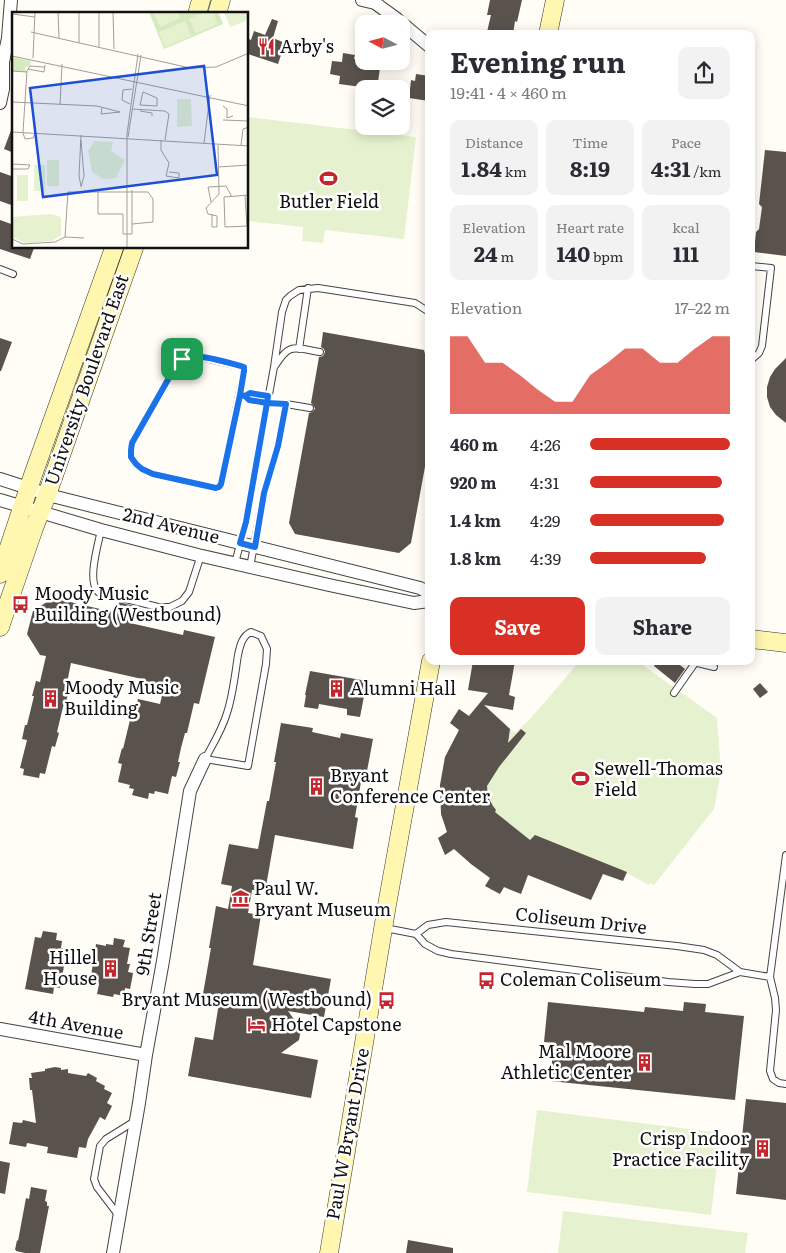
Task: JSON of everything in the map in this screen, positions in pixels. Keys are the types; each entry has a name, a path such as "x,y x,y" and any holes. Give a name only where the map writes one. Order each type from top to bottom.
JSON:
{"main road":[{"path":"197,12 201,0"},
{"path":"217,12 221,0"},
{"path":"549,30 556,0"},
{"name":"University Boulevard East","path":"0,574 28,489 114,249"},
{"name":"University Boulevard East","path":"0,627 134,249"},
{"path":"755,639 786,643"},
{"name":"Paul W Bryant Drive","path":"329,1253 430,665"}],"street":[{"path":"0,103 3,89 2,65 8,38 11,0"},
{"path":"362,0 375,3 425,43"},
{"name":"2nd Avenue","path":"0,479 47,495 425,590"},
{"name":"2nd Avenue","path":"0,500 101,530 250,567 414,603 425,602"},
{"name":"9th Street","path":"113,1253 190,791 205,759"},
{"name":"4th Avenue","path":"0,1029 146,1055"}],"lane":[{"path":"755,266 771,268 762,346 755,356"},
{"path":"0,269 13,274"},
{"path":"299,349 308,288"},
{"path":"235,563 246,522 282,312 286,300 299,290 318,288 415,303 425,309"},
{"path":"274,367 282,354 287,350 295,348 320,352"},
{"path":"188,356 196,356 244,367 242,395 219,487 216,488 153,474 142,469 131,457 132,443 178,362 182,359 188,356"},
{"path":"242,395 250,393 286,404 310,408"},
{"path":"250,567 264,493 278,446 286,404"},
{"path":"101,530 92,575 95,589 98,592 158,607 170,607 182,601 189,592 201,555"},
{"name":"9th Street","path":"251,632 261,636 267,649 266,664 248,766 205,759 221,730 228,712 242,642 246,635 251,632"},
{"path":"674,693 690,665"},
{"path":"703,665 714,668"},
{"path":"786,855 770,977 776,1010 770,1071 773,1079 779,1083 786,1084"},
{"name":"Coliseum Drive","path":"416,934 428,925 446,922 677,946 717,954 740,972 770,977"},
{"path":"384,928 416,934 425,944 438,951 451,954 668,982 708,984 740,972"},
{"path":"120,1218 97,1187 94,1179 100,1146 106,1139 136,1120"}],"green space":[{"name":"Butler Field","path":"249,117 355,130 355,135 416,137 404,239 325,230 323,243 302,241 303,227 249,221"},
{"name":"Sewell-Thomas Field","path":"577,665 643,665 717,718 721,772 714,809 654,885 650,883 649,885 627,873 623,881 603,874 591,900 528,875 521,894 504,888 500,894 485,886 490,878 455,849 445,855 438,838 447,832 441,814 440,785 445,757 459,730 450,723 459,709 469,716 481,701 515,733 531,718"},
{"path":"537,1110 721,1133 711,1215 527,1192"},
{"path":"563,1211 748,1233 745,1253 558,1253"}],"building":[{"path":"490,0 522,0 514,30 487,30 491,15 487,15"},
{"name":"Arby's","path":"272,19 278,21 273,38 285,43 278,64 249,54 249,39 251,40 254,31 265,35"},
{"path":"343,53 355,55 355,70 380,70 378,80 355,80 355,86 339,84 340,76 330,74 332,61 342,62"},
{"path":"416,74 425,75 425,100 410,98 411,80 415,81"},
{"path":"12,128 12,152 4,149"},
{"path":"765,150 786,152 786,256 755,252 756,232 759,229 762,207 759,204"},
{"path":"0,172 12,176 12,205 0,201"},
{"path":"0,220 12,224 12,249 34,249 30,259 0,249"},
{"path":"323,332 424,350 425,467 411,543 399,553 295,534 289,523 309,413 315,409 311,403 319,357 323,356 325,352 321,347"},
{"path":"0,338 12,342 1,371 0,371"},
{"path":"786,358 786,423 770,407 767,387 775,369"},
{"name":"Moody Music Building","path":"53,598 117,613 119,602 134,606 130,623 183,635 184,630 215,637 199,704 194,703 187,733 185,733 181,748 176,777 172,776 168,794 155,791 154,794 149,793 148,799 132,795 134,789 129,788 130,785 118,782 122,764 118,763 130,720 128,719 132,705 136,706 138,699 160,704 164,687 141,681 142,679 71,663 66,688 69,689 57,732 59,733 55,747 52,746 45,774 40,773 39,778 23,775 24,769 20,768 27,740 22,739 34,696 32,696 36,681 40,682 46,656 40,655 27,634 33,611"},
{"path":"472,665 514,665 509,695 515,697 513,710 484,705 510,729 508,743 521,729 526,733 499,767 487,786 488,797 496,810 495,812 530,840 535,835 627,872 623,881 603,874 591,900 528,875 521,894 504,887 500,894 485,886 490,878 454,849 445,855 438,838 447,832 441,814 440,785 445,757 459,730 450,723 459,709 469,716 488,693 468,690"},
{"path":"680,665 685,669 675,683 654,666"},
{"name":"Alumni Hall","path":"310,671 367,681 360,717 347,715 347,709 319,704 318,709 304,707"},
{"path":"760,683 768,692 760,698 753,689"},
{"path":"281,723 313,728 312,732 340,738 341,733 373,739 367,771 363,770 355,817 358,818 353,849 275,835 265,892 252,890 248,913 261,915 253,965 331,979 324,1017 288,1011 301,1029 299,1040 281,1053 318,1060 311,1098 188,1076 195,1037 213,1040 220,997 203,994 216,906 228,909 232,886 221,884 229,844 258,849 267,801 269,801"},
{"path":"43,931 57,933 56,940 62,941 61,948 67,950 60,988 54,987 53,994 25,989 35,937 41,938"},
{"name":"Hillel House","path":"114,938 125,940 123,947 130,948 127,964 130,964 128,972 133,973 130,989 125,988 124,996 114,994 113,997 97,994 99,984 90,982 96,944 113,945"},
{"name":"Mal Moore Athletic Center","path":"548,1002 644,1012 645,1007 683,1011 684,1002 706,1004 705,1012 744,1016 735,1100 550,1081 554,1043 544,1042"},
{"path":"55,1067 61,1068 61,1070 68,1069 68,1073 86,1076 88,1073 105,1086 104,1089 112,1093 107,1103 112,1106 105,1120 100,1117 88,1139 86,1148 79,1147 77,1158 47,1153 48,1147 27,1143 26,1147 9,1144 13,1122 22,1123 23,1120 36,1123 32,1090 30,1090 29,1078 32,1078 31,1073"},
{"name":"Crisp Indoor Practice Facility","path":"746,1099 786,1103 786,1200 736,1194"},
{"path":"0,1161 10,1163 5,1194 0,1193"},
{"path":"31,1187 47,1190 45,1201 47,1206 49,1206 40,1253 25,1253 15,1250 26,1198 29,1199"},
{"path":"408,1240 453,1248 453,1253 406,1253"}],"place":[{"name":"Arby's","path":"266,47"},
{"name":"Butler Field","path":"329,179"},
{"name":"Moody Music Building (Westbound)","path":"20,604"},
{"name":"Alumni Hall","path":"336,689"},
{"name":"Moody Music Building","path":"50,698"},
{"name":"Sewell-Thomas Field","path":"580,779"},
{"name":"Bryant Conference Center","path":"316,786"},
{"name":"Paul W. Bryant Museum","path":"240,899"},
{"name":"Hillel House","path":"111,968"},
{"name":"Coleman Coliseum","path":"486,980"},
{"name":"Bryant Museum (Westbound)","path":"386,1000"},
{"name":"Hotel Capstone","path":"257,1025"},
{"name":"Mal Moore Athletic Center","path":"645,1062"},
{"name":"Crisp Indoor Practice Facility","path":"763,1149"}],"route":[{"path":"182,359 178,362 132,443 131,457 142,469 153,474 216,488 219,487 227,459 240,395 245,396 249,400 267,403 246,522 240,543 255,547 264,493 278,446 286,404 267,403 268,396 250,393 245,396 240,395 244,367 196,356 188,356 182,359"}]}
